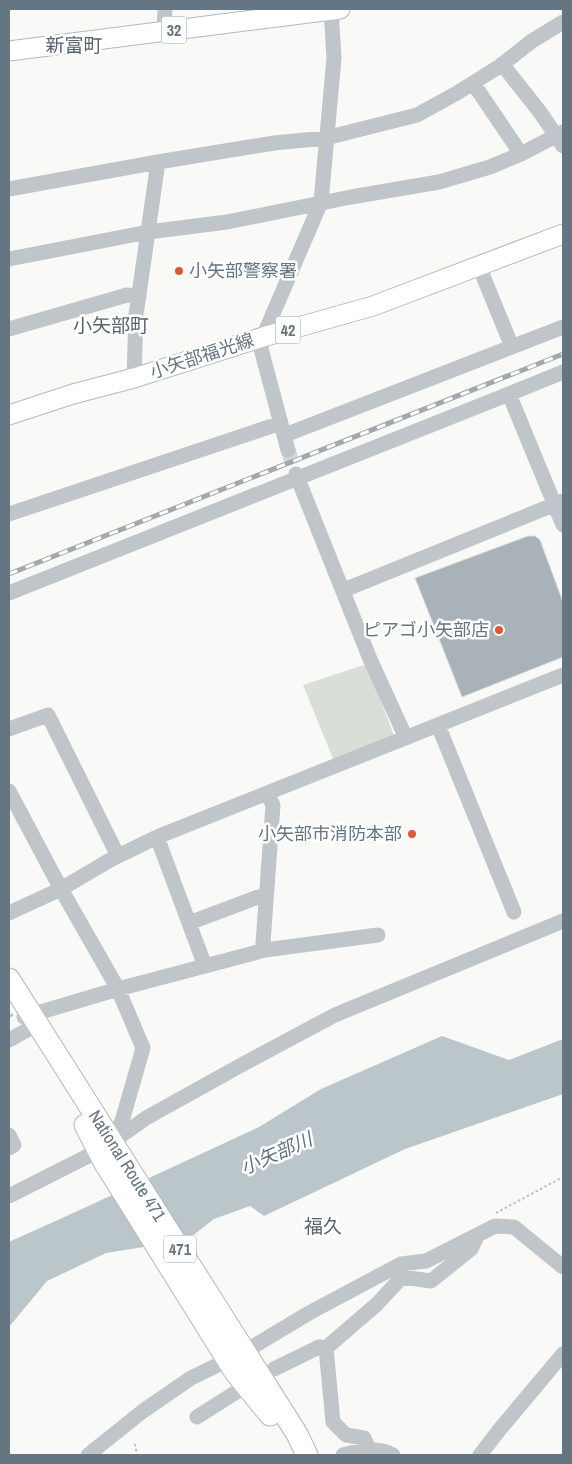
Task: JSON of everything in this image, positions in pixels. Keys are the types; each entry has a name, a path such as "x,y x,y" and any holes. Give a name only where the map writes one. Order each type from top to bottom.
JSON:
{"highway":[{"name":"National Route 471","path":"9,979 31,1021 108,1152 233,1351 235,1372 305,1455"},
{"name":"National Route 471","path":"9,992 31,1021"}],"main road":[{"name":"32","path":"9,51 334,9"},
{"name":"小矢部福光線","path":"9,415 263,337 373,306 563,234"}],"street":[{"path":"164,31 165,9"},
{"path":"285,436 261,349 263,337 321,202 334,58 334,9"},
{"path":"9,190 158,162 326,138 417,115 473,83 532,41 563,22"},
{"path":"9,259 148,232 227,222 321,202 439,182 490,167 561,138 502,64"},
{"path":"473,83 521,154"},
{"path":"134,378 135,325 158,162"},
{"path":"480,266 512,347"},
{"path":"9,329 127,295 139,296"},
{"path":"9,514 285,436 563,327"},
{"path":"9,593 297,476 563,372"},
{"path":"509,394 559,502 563,525"},
{"path":"297,476 370,658 406,738"},
{"path":"344,590 559,502"},
{"path":"9,913 61,889 118,856 157,837 563,675"},
{"path":"9,729 48,715 118,856"},
{"path":"438,726 514,912"},
{"path":"9,791 61,889 118,989 143,1048 122,1121 108,1152"},
{"path":"264,950 273,805 267,794"},
{"path":"157,837 205,966"},
{"path":"189,923 258,897 266,897"},
{"path":"9,1196 108,1152 146,1118 335,1015 563,921"},
{"path":"9,1040 31,1021 118,989 264,950 378,935"},
{"path":"9,1135 14,1145 9,1148"},
{"path":"88,1455 143,1411 233,1351 401,1264 426,1261 495,1226 514,1227 563,1267"},
{"path":"274,1369 319,1347 326,1348 377,1304 402,1277 431,1281 471,1249 477,1236"},
{"path":"326,1348 333,1422 346,1435 364,1438 369,1449"},
{"path":"480,1455 500,1429 561,1361"},
{"path":"197,1417 241,1389"},
{"path":"343,1455 369,1449 393,1455"}],"path":[{"path":"135,1444 137,1455"}],"shaded area":[{"path":"367,664 394,736 334,761 303,685"}],"water":[{"name":"小矢部川","path":"442,1036 509,1060 563,1039 563,1094 405,1149 264,1216 250,1206 214,1219 187,1240 106,1253 47,1281 9,1327 9,1242 259,1127 321,1089"}],"building":[{"name":"ピアゴ小矢部店","path":"528,536 535,536 540,540 563,602 563,657 462,697 415,578"}],"tunnel":[{"path":"288,450 296,474"}],"railway":[{"path":"9,574 563,354"}],"place":[{"name":"小矢部警察署","path":"179,271"},
{"name":"ピアゴ小矢部店","path":"499,630"},
{"name":"小矢部市消防本部","path":"412,834"}],"district":[{"name":"新富町","path":"74,45"},
{"name":"小矢部町","path":"111,325"},
{"name":"福久","path":"323,1226"}]}
